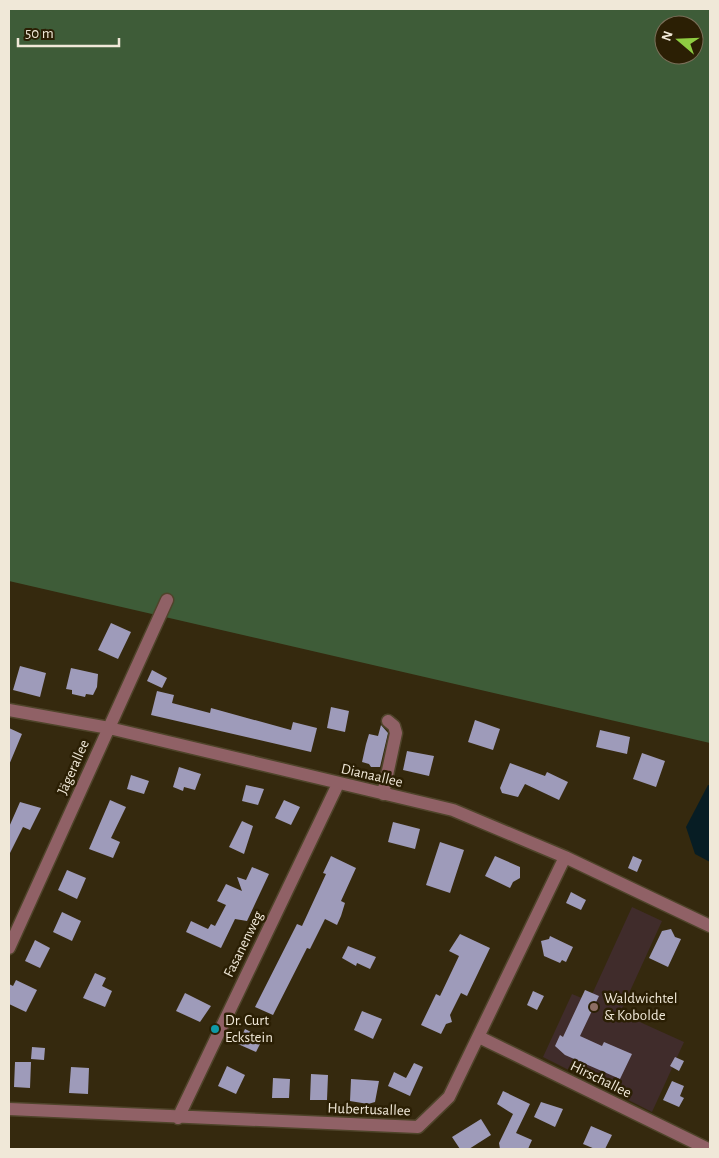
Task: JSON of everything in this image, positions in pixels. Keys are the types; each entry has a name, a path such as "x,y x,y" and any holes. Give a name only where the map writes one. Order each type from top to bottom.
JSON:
{"street":[{"name":"Jägerallee","path":"9,948 167,600"},
{"name":"Dianaallee","path":"9,710 109,728 453,810 565,857 710,926"},
{"path":"383,794 396,733 394,726 388,721"},
{"name":"Fasanenweg","path":"178,1118 338,784"},
{"name":"Hubertusallee","path":"9,1109 178,1118 418,1127 449,1097 480,1037 565,857"},
{"name":"Hirschallee","path":"480,1037 708,1149"}],"shaded area":[{"name":"Waldwichtel & Kobolde","path":"632,907 662,921 620,1013 684,1042 652,1112 543,1057 572,994 589,1001"}],"green space":[{"path":"9,9 710,9 710,743 9,581"}],"water":[{"path":"708,785 710,785 710,862 695,854 686,827"}],"building":[{"path":"111,623 131,632 118,659 98,650"},
{"path":"20,666 46,673 40,697 13,690"},
{"path":"71,668 98,674 97,687 93,695 86,694 85,697 72,694 72,690 66,689"},
{"path":"152,670 167,678 162,688 147,681"},
{"path":"157,691 174,695 172,703 210,713 211,708 291,730 293,722 317,728 311,752 151,715"},
{"path":"331,707 349,711 345,732 327,728"},
{"path":"475,720 500,729 493,750 468,742"},
{"path":"381,725 388,733 380,767 371,767 369,764 362,762 366,744 369,734 378,736"},
{"path":"9,728 22,734 9,765"},
{"path":"600,730 630,737 627,754 596,747"},
{"path":"407,751 434,756 429,776 403,770"},
{"path":"642,753 665,761 656,787 633,779"},
{"path":"510,763 545,776 547,772 568,782 559,800 525,784 518,797 502,793 500,788"},
{"path":"179,767 201,774 195,790 184,787 183,791 173,787"},
{"path":"131,775 149,781 144,794 127,789"},
{"path":"246,785 264,789 258,805 242,801"},
{"path":"110,800 126,807 111,838 120,842 113,858 89,849"},
{"path":"284,800 300,807 291,825 275,818"},
{"path":"20,802 41,808 30,830 23,827 9,855 9,827"},
{"path":"242,821 253,826 244,854 229,847"},
{"path":"393,822 420,829 415,849 388,842"},
{"path":"440,842 464,850 450,893 426,885"},
{"path":"331,856 356,868 341,901 345,903 341,916 337,925 325,919 310,949 307,948 273,1015 255,1007 297,924 302,926 326,874 323,873"},
{"path":"495,856 520,867 520,878 513,882 510,888 485,876"},
{"path":"633,856 642,860 637,872 628,868"},
{"path":"252,867 269,874 247,921 235,919 221,948 186,932 191,921 208,929 211,924 215,926 226,905 217,901 226,884 242,891 237,877 246,880"},
{"path":"67,870 86,878 77,899 58,890"},
{"path":"571,892 586,900 581,910 566,903"},
{"path":"62,912 81,921 72,941 53,932"},
{"path":"671,929 675,937 681,939 668,967 649,958 662,931"},
{"path":"460,934 490,948 467,996 461,993 450,1015 452,1022 446,1024 441,1034 421,1025 436,994 440,996 459,956 449,951"},
{"path":"550,936 573,947 566,962 562,960 560,963 544,956 541,941 549,939"},
{"path":"35,940 50,948 40,968 25,961"},
{"path":"348,946 376,957 370,969 357,963 356,966 342,958"},
{"path":"95,973 106,978 102,986 112,991 105,1007 83,998"},
{"path":"16,980 37,990 26,1012 9,1004 9,984 13,986"},
{"path":"585,990 599,996 580,1036 602,1046 604,1042 632,1054 620,1079 565,1055 555,1046 560,1035 563,1037"},
{"path":"533,991 544,996 537,1010 527,1005"},
{"path":"185,993 211,1006 200,1022 176,1011"},
{"path":"362,1011 382,1019 373,1039 354,1030"},
{"path":"245,1029 263,1038 256,1052 238,1044"},
{"path":"32,1047 45,1048 44,1060 31,1059"},
{"path":"675,1057 684,1061 679,1071 670,1066"},
{"path":"15,1062 31,1062 30,1088 14,1087"},
{"path":"414,1063 423,1067 410,1096 388,1086 394,1072 406,1078"},
{"path":"227,1066 245,1075 236,1094 218,1086"},
{"path":"71,1067 89,1068 88,1094 69,1093"},
{"path":"311,1074 328,1075 327,1100 310,1100"},
{"path":"273,1078 290,1079 289,1098 272,1098"},
{"path":"351,1079 379,1081 375,1102 368,1104 350,1101"},
{"path":"672,1081 684,1086 680,1096 684,1098 679,1107 663,1100"},
{"path":"503,1091 530,1104 516,1133 532,1140 528,1149 500,1149 499,1143 513,1114 497,1104"},
{"path":"541,1102 563,1109 555,1127 534,1117"},
{"path":"481,1119 491,1135 469,1149 460,1149 452,1137"},
{"path":"591,1126 612,1135 605,1149 595,1149 583,1144"}],"place":[{"name":"Waldwichtel & Kobolde","path":"594,1007"},
{"name":"Dr. Curt Eckstein","path":"215,1029"}]}
